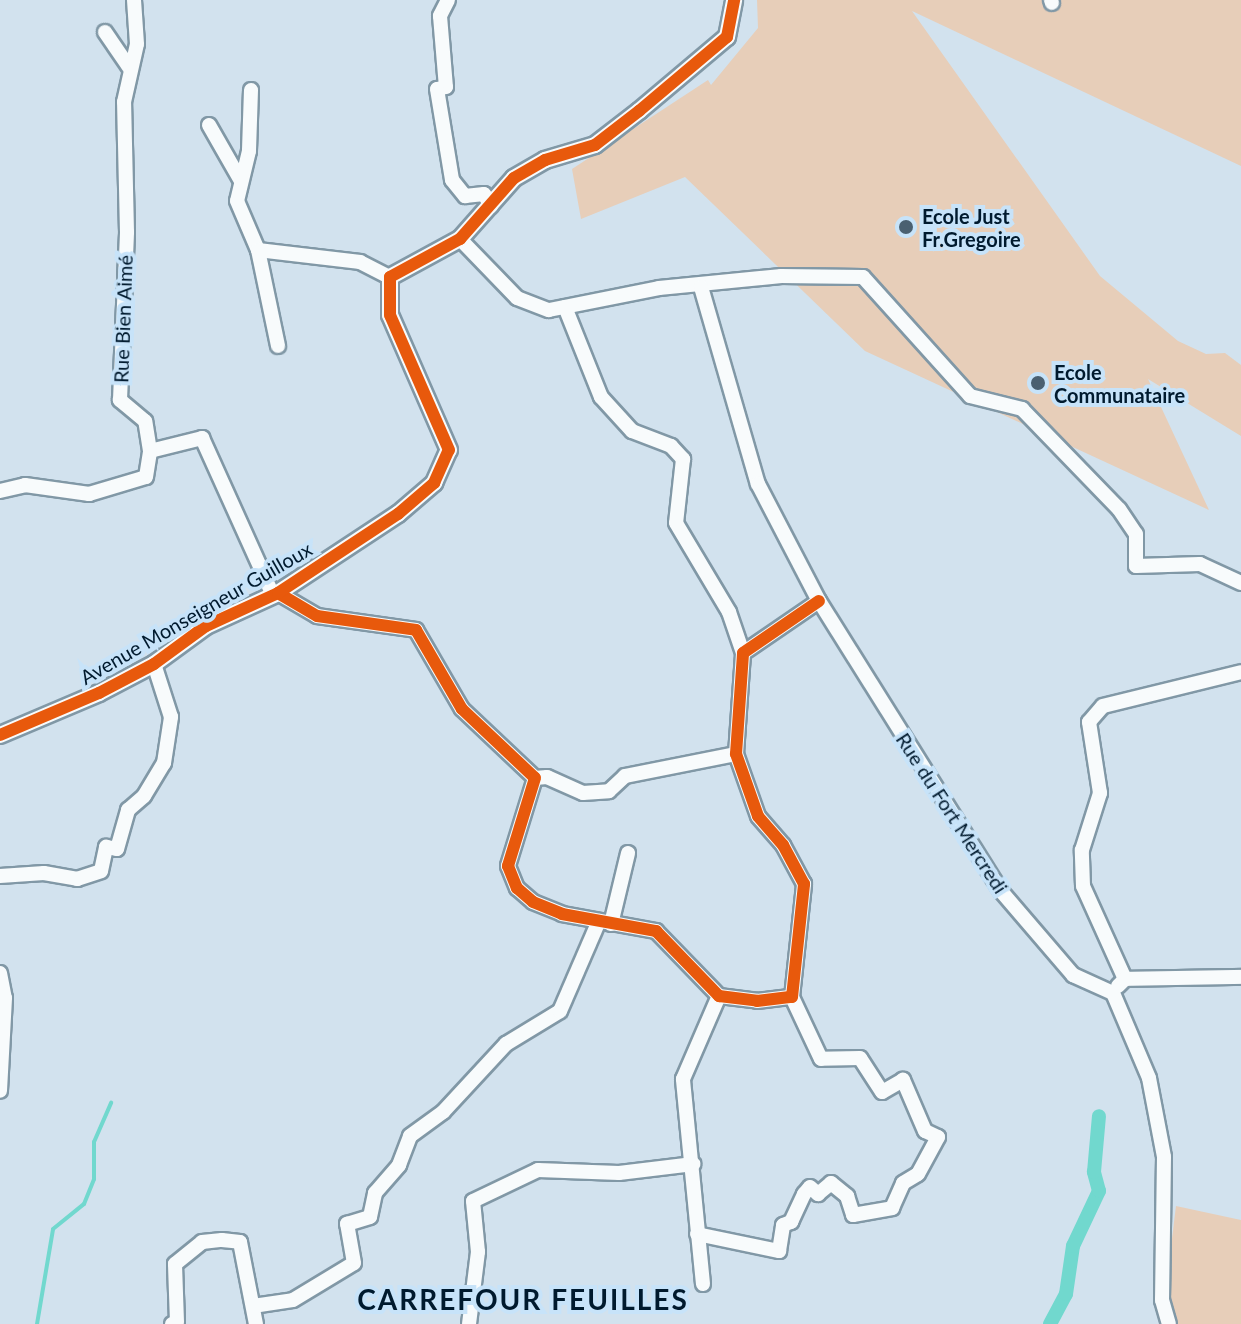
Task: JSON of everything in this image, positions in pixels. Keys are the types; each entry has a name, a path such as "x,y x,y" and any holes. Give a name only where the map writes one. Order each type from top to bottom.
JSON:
{"street":[{"name":"Rue Bien Aimé","path":"134,0 137,44 129,67 120,400 145,421 150,451"},
{"path":"448,0 440,16 446,87 437,89 452,180 465,196 484,194 491,206"},
{"path":"258,250 360,262 390,277 460,239 514,178 545,160 595,145 727,37 734,0"},
{"path":"105,32 129,67"},
{"path":"251,90 249,151 237,201 258,250 278,346"},
{"path":"209,125 241,181"},
{"path":"460,239 517,298 549,310 659,288 701,287 781,276 863,277 970,396 1022,409 1119,509 1136,534 1136,566 1200,564 1241,583"},
{"name":"Avenue Monseigneur Guilloux","path":"0,735 154,664 206,626 276,594 398,514 434,483 449,450 390,315 390,277"},
{"name":"Rue du Fort Mercredi","path":"701,287 758,484 819,601 1001,891 1073,975 1113,993"},
{"path":"565,307 601,397 632,431 671,446 683,459 676,523 729,612 743,653 736,754 758,816 783,845 804,884 792,997 821,1059 860,1058 882,1092 903,1080 925,1131 938,1137 918,1174 903,1183 892,1208 853,1215 847,1196 831,1183 818,1194 810,1187 804,1194 791,1222 783,1225 779,1251 697,1234"},
{"path":"0,491 25,485 89,494 146,477 150,451 202,438 276,594 317,616 416,630 462,709 535,778 547,777 583,793 609,791 625,776 736,754"},
{"path":"743,653 819,601"},
{"path":"0,876 44,873 77,879 101,871 106,847 117,849 128,810 144,796 164,763 171,717 154,664"},
{"path":"1125,979 1083,886 1082,850 1100,793 1089,722 1103,706 1241,672"},
{"path":"535,778 508,866 517,888 533,902 562,914 656,931 719,996 757,1001 792,997"},
{"path":"253,1306 293,1300 354,1263 347,1224 370,1217 375,1193 399,1165 410,1136 443,1112 506,1044 560,1011 605,922 628,853"},
{"path":"0,973 5,998 0,1091"},
{"path":"1169,1324 1162,1300 1164,1157 1149,1078 1113,993 1125,979 1241,977"},
{"path":"703,1284 683,1079 719,996"},
{"path":"469,1324 478,1252 473,1201 538,1170 619,1173 693,1164"},
{"path":"172,1324 177,1322 175,1264 202,1242 222,1240 240,1242 256,1324"}],"shaded area":[{"path":"757,0 1241,0 1241,166 912,11 1100,276 1178,341 1206,354 1225,353 1241,365 1241,436 1148,379 1209,510 865,351 685,177 581,219 572,169 708,80 711,85 758,28"},
{"path":"1176,1206 1241,1220 1241,1324 1176,1324 1167,1279"}],"waterway":[{"path":"37,1324 53,1229 84,1204 94,1179 94,1142 111,1103"},
{"path":"1050,1324 1066,1294 1073,1246 1099,1191 1094,1172 1099,1116"}],"cycle path":[{"path":"0,735 99,693 154,664 206,626 278,593 398,514 434,483 449,450 390,315 390,277 460,239 514,178 545,160 595,145 639,111 727,37 734,0"},
{"path":"278,593 317,616 416,630 462,709 535,778 508,866 517,888 533,902 562,914 656,931 719,996 757,1001 792,997 804,884 783,845 758,816 736,754 743,653 819,601"}],"place":[{"name":"Ecole Just Fr.Gregoire","path":"906,227"},
{"name":"Ecole Communataire","path":"1038,383"}],"district":[{"name":"CARREFOUR FEUILLES","path":"523,1299"}]}
